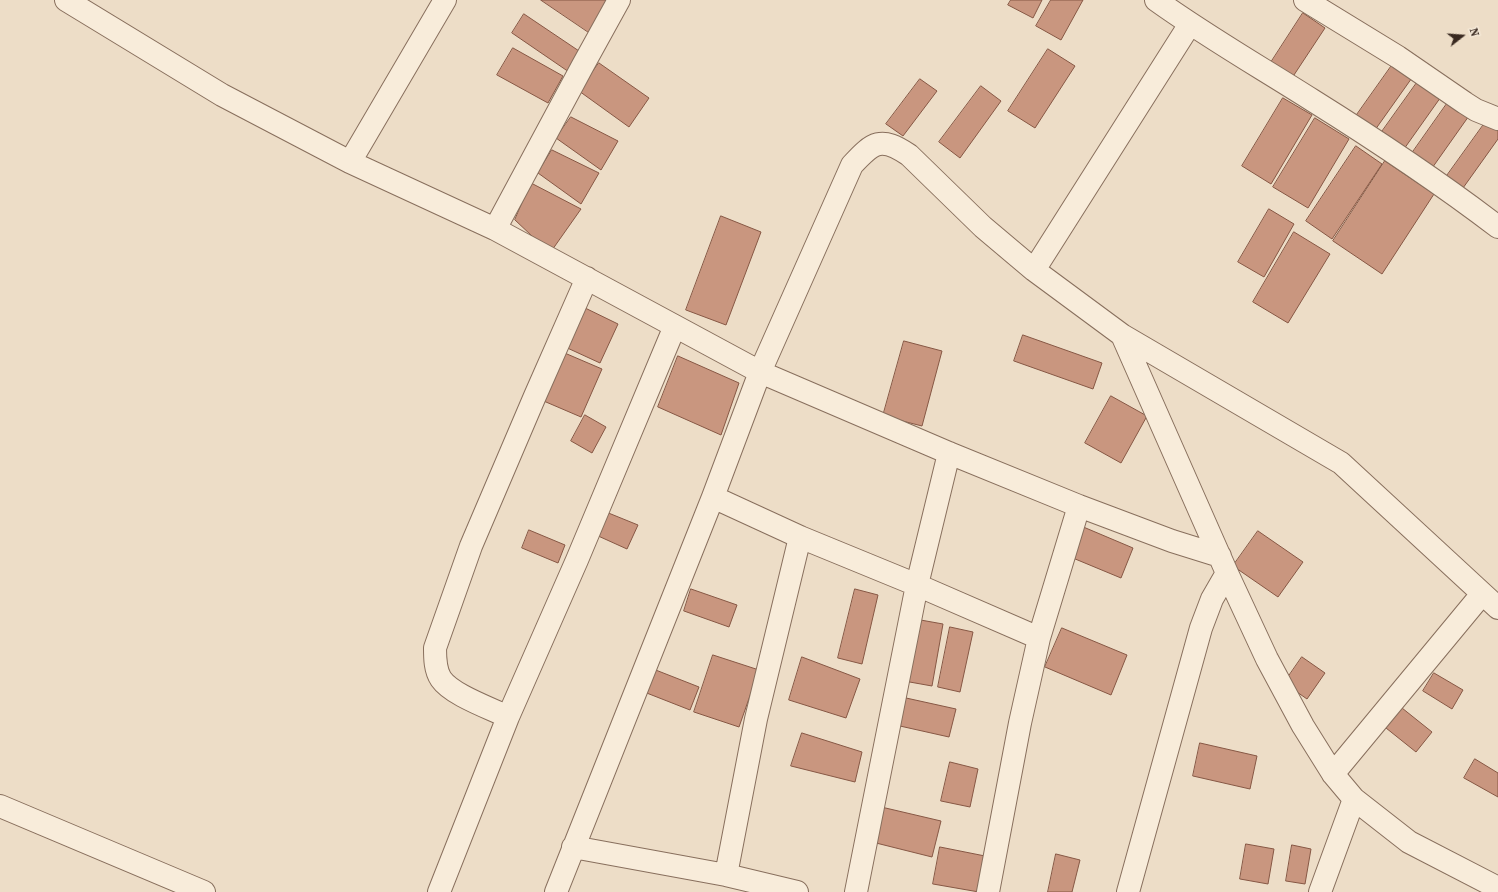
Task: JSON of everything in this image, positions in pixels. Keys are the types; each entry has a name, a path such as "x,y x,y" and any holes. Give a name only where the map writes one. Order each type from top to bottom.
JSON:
{"street":[{"path":"66,0 222,95 350,162 495,229 760,372 949,453 1079,506 1172,541 1223,565"},
{"path":"350,162 445,0"},
{"path":"495,229 619,0"},
{"path":"1156,0 1190,24 1314,101 1438,183 1498,227"},
{"path":"1305,0 1398,57 1476,110 1498,119"},
{"path":"1034,270 1190,24"},
{"path":"556,892 713,497 760,372 852,165 864,152 874,145 885,143 897,147 909,154 983,227 1034,270 1122,335 1340,463 1498,608"},
{"path":"508,717 452,690 440,678 435,663 435,648 471,546 534,396 587,278"},
{"path":"439,892 508,717 676,326"},
{"path":"1122,335 1223,565 1267,659 1299,720 1333,774 1354,799 1409,842 1498,888"},
{"path":"856,892 917,585 949,453"},
{"path":"713,497 800,537 917,585 1039,638"},
{"path":"988,892 1020,723 1039,638 1079,506"},
{"path":"739,882 756,719 800,537"},
{"path":"1128,892 1201,628 1223,565"},
{"path":"1333,774 1482,594"},
{"path":"1320,892 1354,799"},
{"path":"0,806 204,892"},
{"path":"573,847 739,882 797,892"}],"building":[{"path":"541,0 605,0 609,3 590,33"},
{"path":"1011,0 1042,0 1033,18 1008,5"},
{"path":"1051,0 1083,0 1061,40 1036,26"},
{"path":"1303,13 1325,28 1290,81 1268,67"},
{"path":"524,14 582,53 569,72 512,33"},
{"path":"513,48 563,76 548,103 497,75"},
{"path":"1048,49 1075,66 1035,128 1008,111"},
{"path":"1395,61 1414,75 1375,130 1356,116"},
{"path":"599,63 649,98 629,127 579,91"},
{"path":"1421,77 1443,94 1404,149 1381,133"},
{"path":"920,79 937,91 903,136 886,124"},
{"path":"981,86 1001,101 960,158 939,142"},
{"path":"1283,98 1312,115 1271,184 1242,166"},
{"path":"1451,98 1471,113 1430,171 1410,156"},
{"path":"571,117 618,141 601,170 556,138"},
{"path":"1315,118 1349,139 1308,208 1273,187"},
{"path":"1487,120 1498,129 1498,139 1463,188 1446,177"},
{"path":"1356,146 1382,164 1332,239 1306,221"},
{"path":"552,150 599,173 581,204 538,173"},
{"path":"1385,161 1434,194 1382,274 1333,241"},
{"path":"531,183 581,209 550,253 515,220"},
{"path":"1269,209 1294,224 1264,277 1238,262"},
{"path":"721,216 761,232 726,325 686,310"},
{"path":"1294,232 1330,254 1288,323 1253,302"},
{"path":"581,306 618,324 600,363 563,346"},
{"path":"1023,335 1102,363 1093,389 1014,361"},
{"path":"904,341 942,351 922,426 883,416"},
{"path":"560,351 602,369 581,417 539,399"},
{"path":"678,356 739,383 721,435 658,407"},
{"path":"1111,396 1147,416 1121,463 1085,443"},
{"path":"585,415 606,427 592,453 571,441"},
{"path":"606,512 638,525 627,549 596,535"},
{"path":"1081,526 1133,548 1121,578 1068,556"},
{"path":"529,530 565,545 558,563 522,548"},
{"path":"1258,531 1303,562 1278,597 1233,566"},
{"path":"691,589 737,605 729,627 684,611"},
{"path":"855,589 878,595 862,664 838,658"},
{"path":"915,619 943,624 932,686 904,681"},
{"path":"950,627 973,632 960,692 938,687"},
{"path":"1062,628 1127,655 1111,695 1045,667"},
{"path":"713,655 759,670 739,727 694,712"},
{"path":"802,657 860,679 846,718 789,700"},
{"path":"1302,657 1325,673 1307,699 1284,683"},
{"path":"648,667 699,687 690,710 639,690"},
{"path":"1434,673 1463,690 1452,709 1423,691"},
{"path":"897,696 956,709 949,737 891,724"},
{"path":"1397,704 1432,732 1416,752 1381,724"},
{"path":"802,733 862,752 855,782 791,766"},
{"path":"1200,743 1257,756 1250,789 1193,776"},
{"path":"1475,759 1498,773 1498,797 1464,778"},
{"path":"950,762 978,769 970,807 941,801"},
{"path":"877,806 941,821 932,857 868,841"},
{"path":"1246,844 1274,849 1268,884 1240,879"},
{"path":"1292,845 1311,849 1305,884 1286,881"},
{"path":"940,847 985,856 979,892 933,884"},
{"path":"1056,854 1080,860 1072,892 1048,892"}]}
